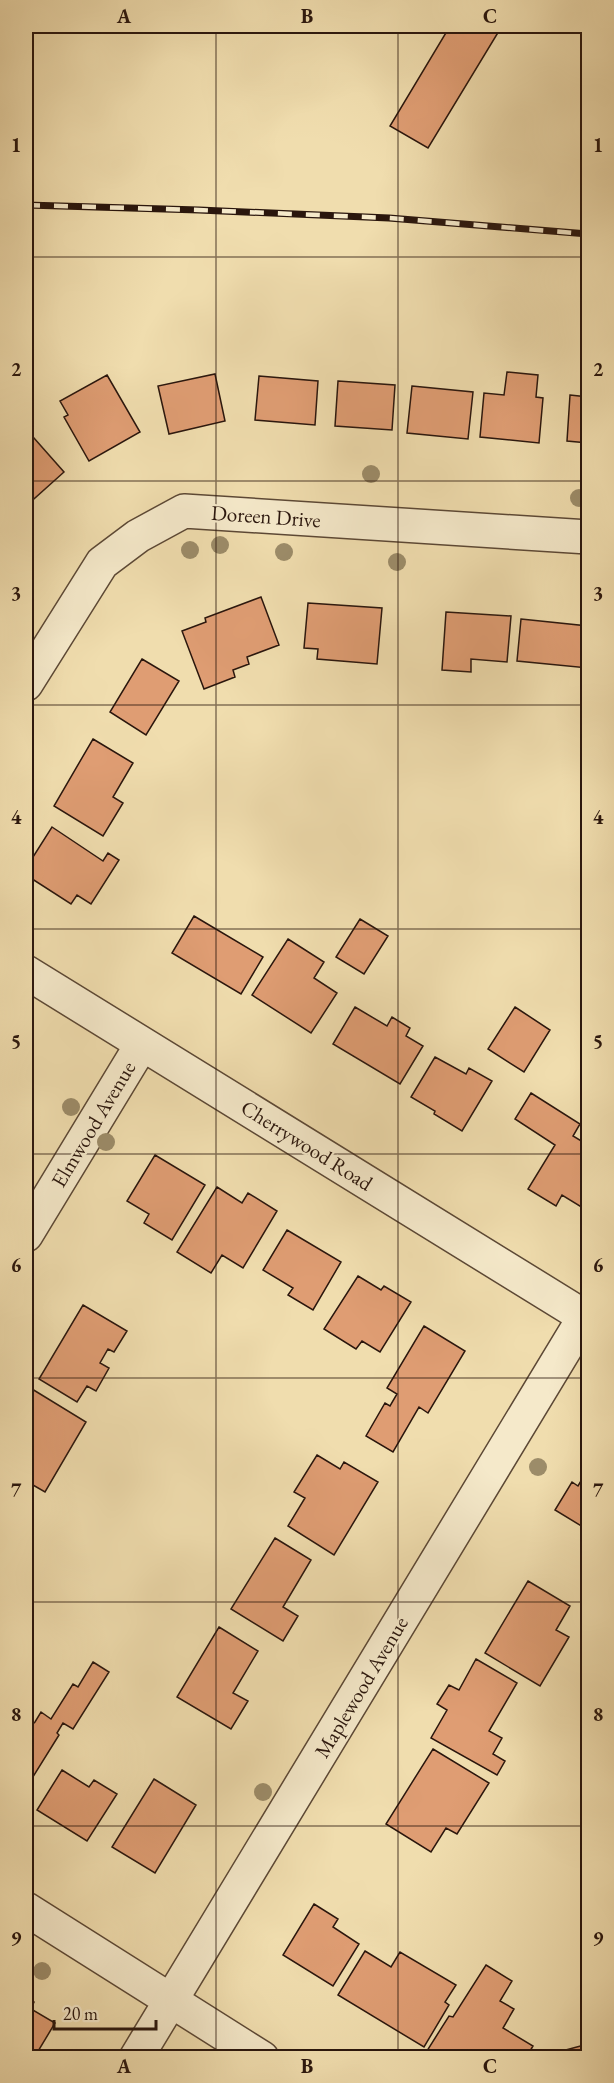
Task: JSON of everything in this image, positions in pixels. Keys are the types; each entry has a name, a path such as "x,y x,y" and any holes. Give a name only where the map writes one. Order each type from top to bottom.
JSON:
{"street":[{"name":"Doreen Drive","path":"26,684 102,563 138,536 184,511 588,537"},
{"name":"Cherrywood Road","path":"26,972 587,1318"},
{"name":"Elmwood Avenue","path":"26,1235 142,1044"},
{"name":"Maplewood Avenue","path":"136,2058 587,1318"},
{"path":"26,1909 262,2058"}],"building":[{"path":"450,26 502,26 428,148 390,126"},
{"path":"507,372 538,375 536,397 543,398 539,443 480,437 484,393 504,395"},
{"path":"215,374 225,421 169,434 158,386"},
{"path":"107,375 140,432 89,461 64,417 68,415 60,401"},
{"path":"259,376 318,381 315,425 255,420"},
{"path":"338,381 395,385 392,430 335,426"},
{"path":"412,386 473,392 468,439 407,433"},
{"path":"570,395 588,397 588,443 567,441"},
{"path":"26,429 64,472 26,506"},
{"path":"261,597 279,645 247,657 249,664 233,670 235,677 204,689 182,631 206,622 205,618"},
{"path":"308,603 382,608 377,664 317,659 318,649 304,648"},
{"path":"446,612 511,616 507,662 471,659 471,672 442,670"},
{"path":"521,619 588,626 588,668 517,661"},
{"path":"142,659 179,681 146,735 110,712"},
{"path":"93,739 133,763 113,797 123,803 103,836 54,806"},
{"path":"52,827 103,861 108,853 119,860 91,904 77,895 71,904 26,875 26,868"},
{"path":"194,916 263,957 241,994 172,953"},
{"path":"360,919 388,936 364,974 336,957"},
{"path":"288,939 324,962 314,978 337,993 311,1033 252,995"},
{"path":"355,1007 387,1026 392,1017 410,1028 406,1036 423,1046 400,1084 333,1044"},
{"path":"515,1007 550,1030 524,1072 488,1049"},
{"path":"435,1057 466,1074 469,1068 492,1081 462,1131 411,1097"},
{"path":"531,1093 580,1124 573,1136 588,1145 583,1153 588,1156 588,1200 583,1208 562,1195 556,1206 528,1189 555,1145 515,1119"},
{"path":"155,1155 205,1185 172,1240 144,1223 149,1214 127,1201"},
{"path":"217,1187 242,1203 248,1193 277,1211 243,1268 222,1255 211,1273 177,1252"},
{"path":"287,1230 341,1262 313,1310 288,1295 293,1288 263,1270"},
{"path":"358,1276 381,1290 384,1286 411,1302 380,1352 362,1341 356,1349 324,1329"},
{"path":"83,1305 127,1331 114,1352 108,1349 100,1363 109,1368 96,1391 87,1386 77,1402 39,1379"},
{"path":"424,1326 465,1351 428,1413 419,1407 393,1452 366,1436 385,1403 390,1406 397,1394 387,1388"},
{"path":"32,1389 86,1422 45,1492 26,1481 26,1400"},
{"path":"317,1455 340,1469 344,1462 378,1482 334,1555 288,1526 305,1498 294,1492"},
{"path":"588,1469 588,1530 555,1510 572,1482 578,1486"},
{"path":"275,1538 311,1560 283,1607 298,1616 283,1641 231,1609"},
{"path":"528,1581 570,1606 556,1630 569,1637 540,1686 485,1653"},
{"path":"219,1627 258,1651 233,1693 248,1701 231,1729 177,1697"},
{"path":"476,1659 517,1683 489,1731 502,1738 493,1754 505,1761 497,1775 431,1738 447,1710 437,1704 449,1685 459,1690"},
{"path":"93,1662 109,1672 73,1729 63,1723 57,1733 59,1735 26,1788 26,1730 41,1712 51,1719 73,1684 78,1687"},
{"path":"433,1749 489,1783 457,1834 446,1828 431,1852 386,1824"},
{"path":"62,1770 89,1787 94,1780 117,1794 87,1841 37,1810"},
{"path":"154,1779 196,1805 155,1873 112,1847"},
{"path":"314,1904 338,1919 333,1927 359,1944 333,1986 283,1955"},
{"path":"365,1951 391,1967 400,1952 456,1985 445,2002 449,2005 424,2047 338,1995"},
{"path":"486,1965 512,1981 500,2001 514,2009 503,2028 533,2046 526,2058 431,2058 425,2054 449,2016 453,2017"},
{"path":"26,1997 34,2002 31,2009 55,2023 34,2058 26,2058"},
{"path":"588,2044 588,2058 543,2058 543,2056"}],"railway":[{"path":"26,205 389,218 588,234"}]}
